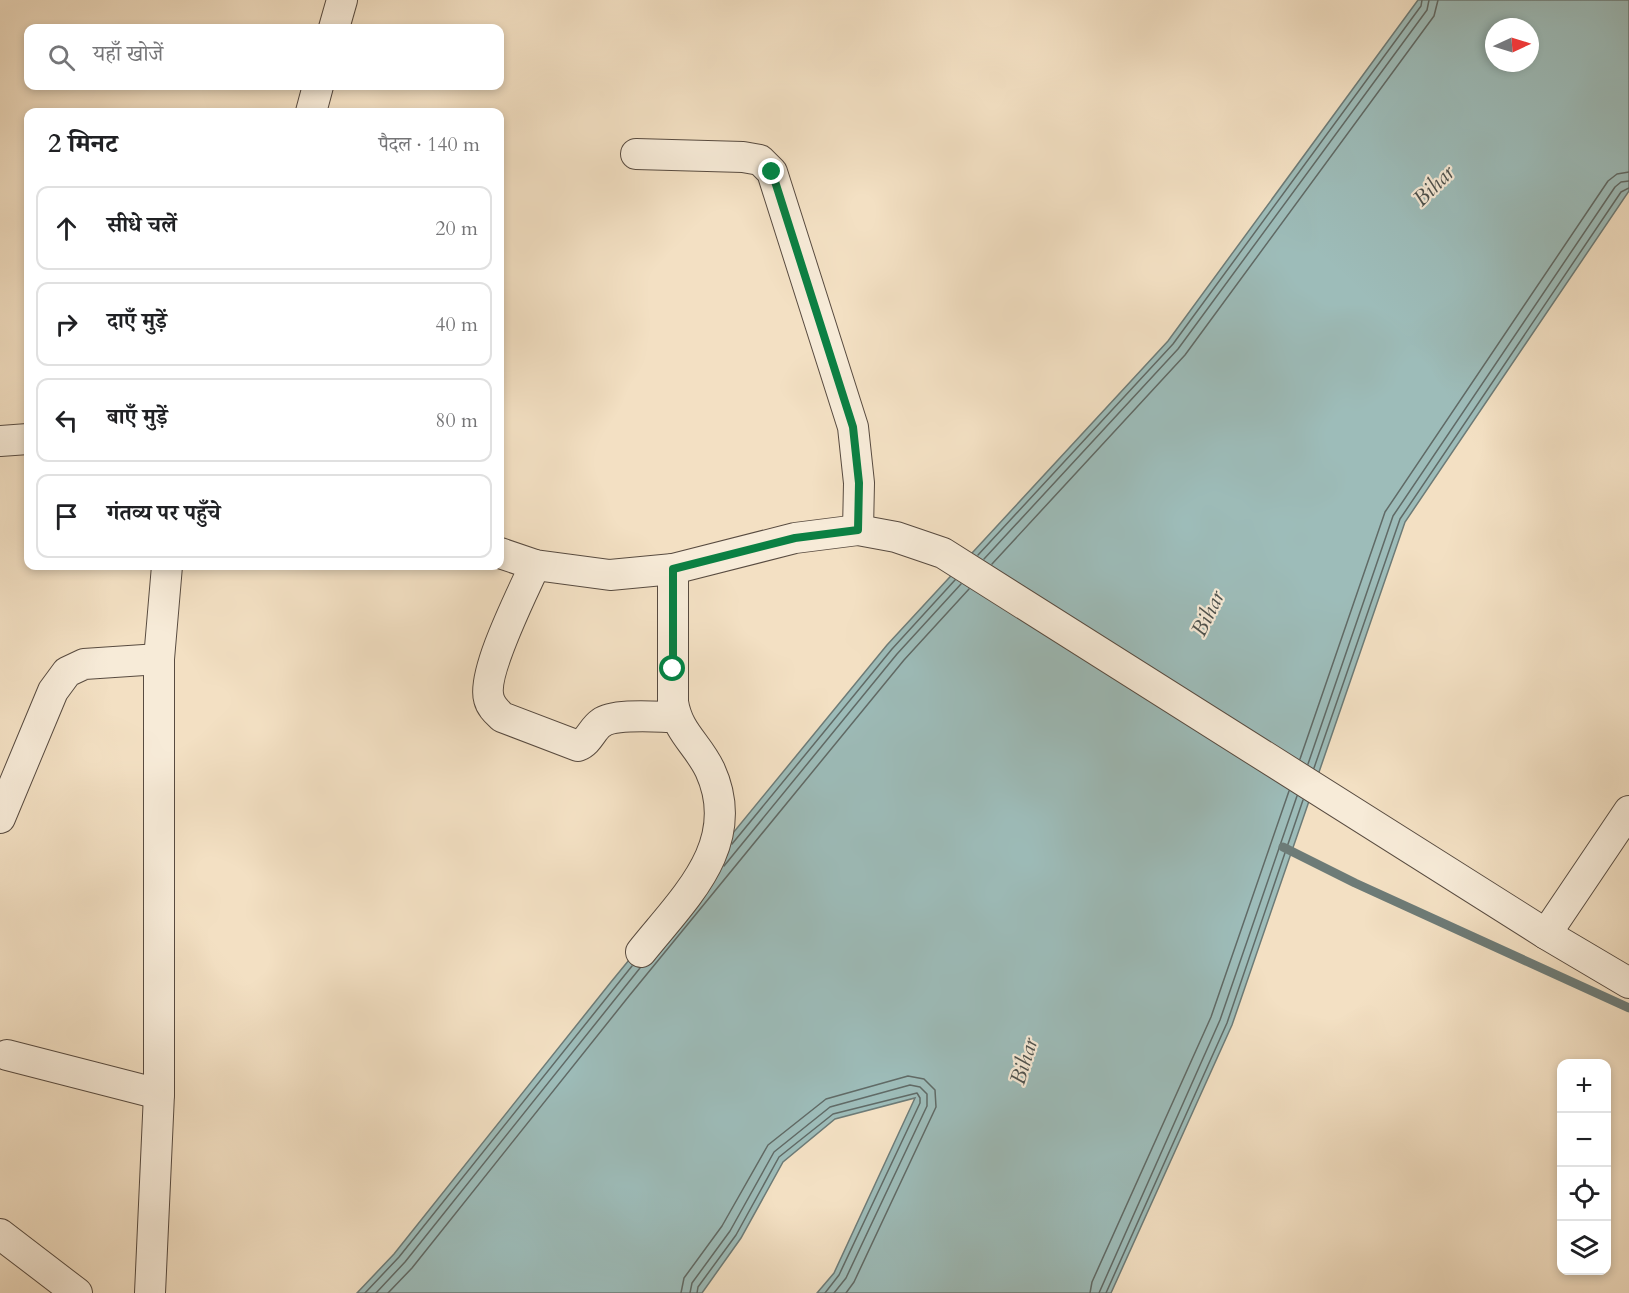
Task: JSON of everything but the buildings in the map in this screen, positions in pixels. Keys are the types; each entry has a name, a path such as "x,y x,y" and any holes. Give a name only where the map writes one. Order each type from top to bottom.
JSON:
{"street":[{"path":"335,24 342,0"},
{"path":"312,108 317,90"},
{"path":"636,154 744,157 760,160 772,172 853,427 858,474 858,530"},
{"path":"0,441 24,439"},
{"path":"504,554 535,565 610,575 673,569 795,538 858,530 896,537 943,553 1546,934 1629,983"},
{"path":"535,565 488,675 489,699 494,710 502,717 578,746 585,742 597,725 610,718 675,717"},
{"path":"641,952 701,877 719,836 718,796 713,777 675,717 673,569"},
{"path":"150,1293 159,1094 159,659 167,570"},
{"path":"0,818 53,691 67,672 84,664 159,659"},
{"path":"1546,934 1629,811"},
{"path":"7,1055 159,1094"},
{"path":"0,1234 77,1293"}],"water":[{"name":"Bihar","path":"1418,0 1629,0 1629,191 1405,522 1232,1025 1111,1293 817,1293 834,1273 915,1098 835,1119 783,1162 741,1238 702,1293 357,1293 394,1254 611,982 887,645 1168,341"}],"waterway":[{"path":"1283,847 1355,883 1629,1008"}],"route":[{"path":"673,669 673,569 795,538 858,530 859,483 853,427 772,172"}]}
